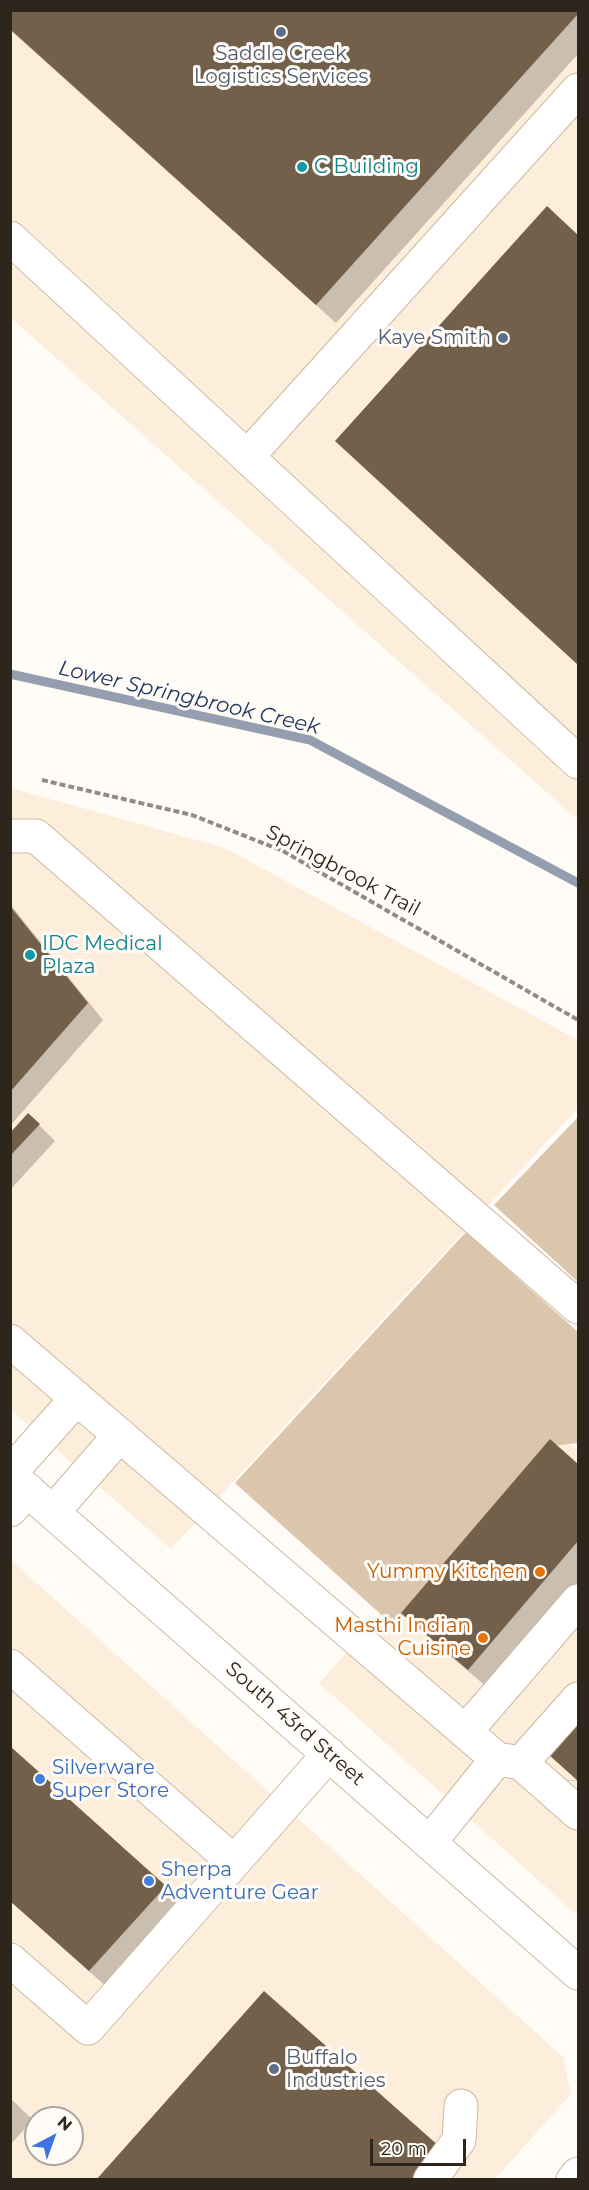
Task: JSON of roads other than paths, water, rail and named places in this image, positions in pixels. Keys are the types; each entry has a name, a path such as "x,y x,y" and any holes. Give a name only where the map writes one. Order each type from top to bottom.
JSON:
{"main road":[{"path":"247,457 579,90"},
{"path":"10,238 579,762"},
{"path":"10,836 36,836 579,1307"},
{"path":"10,1341 465,1732 509,1761 573,1797"},
{"path":"15,1487 77,1398"},
{"path":"53,1512 120,1435"},
{"name":"South 43rd Street","path":"15,1487 53,1512 579,1973"},
{"path":"465,1732 579,1601"},
{"path":"10,1666 234,1862"},
{"path":"430,1842 509,1761 579,1699"},
{"path":"10,1960 88,2028 329,1754"},
{"path":"430,2180 459,2140 461,2106"},
{"path":"573,2180 579,2174"}],"waterway":[{"name":"Lower Springbrook Creek","path":"10,674 310,740 578,883"}],"place":[{"name":"Saddle Creek Logistics Services","path":"281,32"},
{"name":"C Building","path":"302,167"},
{"name":"Kaye Smith","path":"503,338"},
{"name":"IDC Medical Plaza","path":"30,955"},
{"name":"Yummy Kitchen","path":"540,1572"},
{"name":"Masthi Indian Cuisine","path":"483,1638"},
{"name":"Silverware Super Store","path":"40,1779"},
{"name":"Sherpa Adventure Gear","path":"149,1881"},
{"name":"Buffalo Industries","path":"274,2069"}]}
